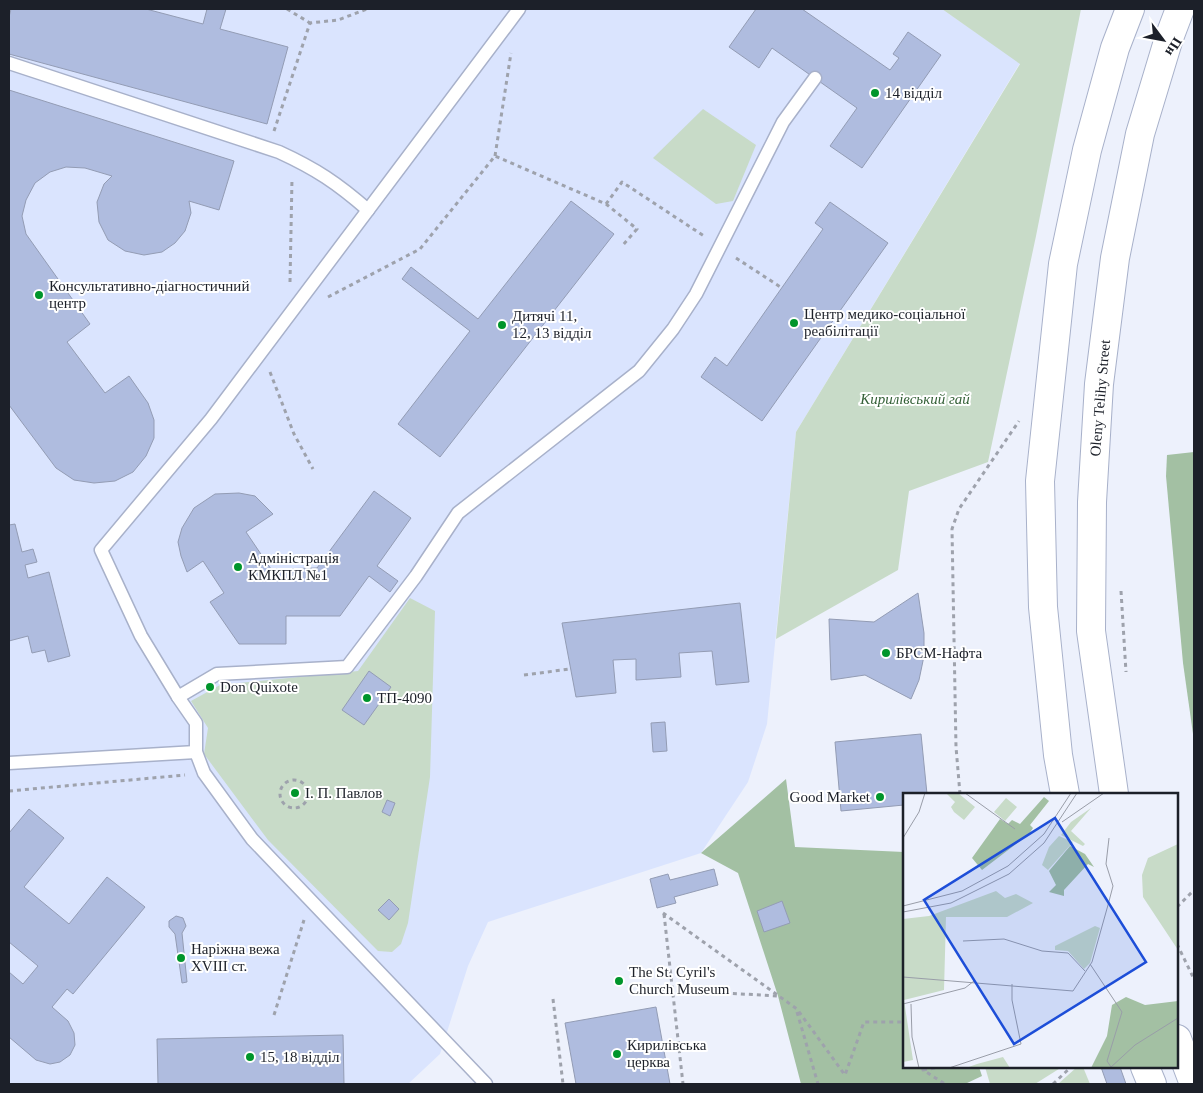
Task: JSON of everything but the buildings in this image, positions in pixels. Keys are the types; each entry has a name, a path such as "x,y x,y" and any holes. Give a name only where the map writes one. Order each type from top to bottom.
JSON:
{"main road":[{"path":"1065,793 1058,755 1043,607 1040,481 1063,264 1087,150 1115,48 1130,9"},
{"name":"Oleny Telihy Street","path":"1114,793 1091,630 1092,502 1099,384 1115,258 1140,134 1169,38 1180,9"},
{"path":"1178,1042 1194,1084"},
{"path":"1145,1068 1152,1084"}],"lane":[{"path":"486,1084 252,839 204,773 196,752 196,723 141,636 101,550 211,419 262,353 519,9"},
{"path":"9,63 292,158 313,168 338,184 368,210"},
{"path":"178,697 217,674 348,667 416,576 458,513 639,371 673,329 691,301 720,247 783,122 815,78"},
{"path":"9,762 196,752"}],"path":[{"path":"288,9 310,23 338,20 367,9"},
{"path":"292,158 289,317 420,249 495,156 519,9"},
{"path":"277,120 310,23"},
{"path":"495,156 606,204 637,229 623,245"},
{"path":"606,204 622,182 782,288"},
{"path":"262,353 294,434 313,469"},
{"path":"960,793 956,747 952,530 959,509 1023,415"},
{"path":"1120,583 1127,680"},
{"path":"524,675 570,669"},
{"path":"9,791 204,773"},
{"path":"297,779 306,786 308,796 303,806 292,809 282,804 279,792 285,781 297,779"},
{"path":"1178,905 1194,890"},
{"path":"274,1015 311,900"},
{"path":"683,1084 664,913 797,1009 845,1075 864,1022 903,1022"},
{"path":"1178,946 1194,979"},
{"path":"653,989 778,996"},
{"path":"553,999 563,1084"},
{"path":"797,1009 818,1084"},
{"path":"922,1068 945,1084"},
{"path":"1053,1084 1070,1068"}],"shaded area":[{"path":"9,9 942,9 1020,63 796,432 767,724 748,782 701,853 488,922 468,966 440,1054 408,1084 9,1084"}],"green space":[{"name":"Кирилівський гай","path":"942,9 1081,9 1036,236 988,462 909,491 898,570 776,639 796,432 1020,64"},
{"path":"703,109 756,145 733,201 716,204 653,158"},
{"path":"1194,452 1194,741 1183,663 1166,476 1167,455"},
{"path":"410,598 435,611 430,777 408,923 401,944 392,952 378,951 268,840 204,754 208,728 191,701 220,685 358,671"},
{"path":"786,779 795,847 903,852 903,1068 979,1068 982,1076 965,1084 801,1084 778,996 738,873 701,853"},
{"path":"985,1068 1060,1068 1035,1084 990,1084"},
{"path":"1076,1068 1083,1068 1090,1084 1058,1084"}],"place":[{"name":"14 відділ","path":"875,93"},
{"name":"Консультативно-діагностичний центр","path":"39,295"},
{"name":"Центр медико-соціальної реабілітації","path":"794,323"},
{"name":"Дитячі 11, 12, 13 відділ","path":"502,325"},
{"name":"Адміністрація КМКПЛ №1","path":"238,567"},
{"name":"БРСМ-Нафта","path":"886,653"},
{"name":"Don Quixote","path":"210,687"},
{"name":"ТП-4090","path":"367,698"},
{"name":"І. П. Павлов","path":"295,793"},
{"name":"Good Market","path":"880,797"},
{"name":"Наріжна вежа XVIII ст.","path":"181,958"},
{"name":"The St. Cyril's Church Museum","path":"619,981"},
{"name":"Кирилівська церква","path":"617,1054"},
{"name":"15, 18 відділ","path":"250,1057"}]}
